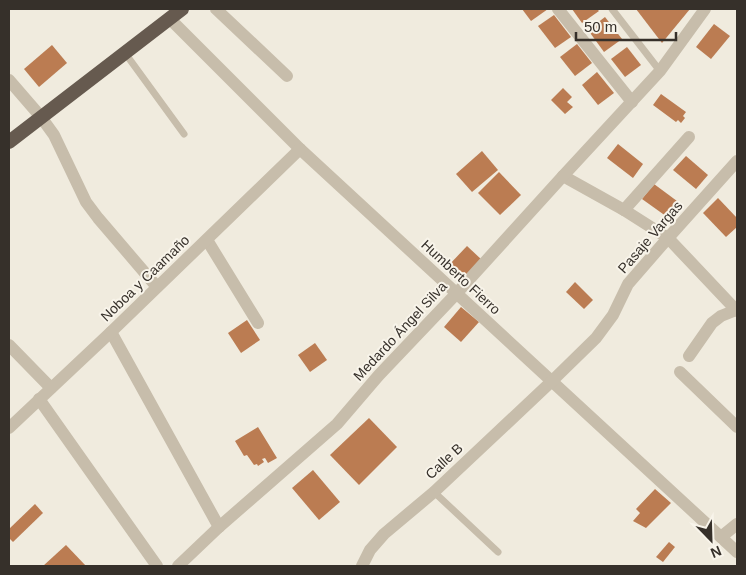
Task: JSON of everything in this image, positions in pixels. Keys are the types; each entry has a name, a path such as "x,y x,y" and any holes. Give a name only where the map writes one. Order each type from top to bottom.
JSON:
{"highway":[{"path":"9,142 182,9"}],"street":[{"path":"216,9 287,76"},
{"path":"558,9 632,102"},
{"name":"Medardo Ángel Silva","path":"178,566 219,527 337,424 378,375 456,294 660,71 705,9"},
{"name":"Humberto Fierro","path":"169,18 300,149 737,552"},
{"path":"9,80 54,135 86,202 158,287"},
{"path":"624,210 688,137"},
{"name":"Noboa y Caamaño","path":"9,428 300,149"},
{"name":"Pasaje Vargas","path":"552,381 596,338 613,315 628,284 737,161"},
{"path":"563,176 624,210 668,238 737,310 721,316 712,323 689,356"},
{"path":"206,240 258,323"},
{"path":"111,332 219,527"},
{"path":"9,345 51,388"},
{"path":"680,372 737,426"},
{"name":"Calle B","path":"362,566 370,550 384,534 434,492 552,381"},
{"path":"39,399 157,566"},
{"path":"721,537 737,524"}],"lane":[{"path":"612,9 660,71"},
{"path":"125,53 184,134"},
{"path":"434,492 498,552"}],"building":[{"path":"522,9 548,9 531,21"},
{"path":"572,9 597,9 599,11 582,23"},
{"path":"636,9 690,9 662,43"},
{"path":"554,15 571,37 555,48 538,26"},
{"path":"605,17 622,39 604,52 588,30"},
{"path":"714,24 730,36 711,59 696,47"},
{"path":"577,44 592,63 575,76 560,57"},
{"path":"52,45 67,63 39,87 24,69"},
{"path":"627,47 641,65 625,77 611,59"},
{"path":"597,72 614,93 598,105 582,85"},
{"path":"563,88 572,97 567,102 573,107 565,114 551,100"},
{"path":"661,94 686,112 683,116 685,118 681,123 678,120 676,122 653,105"},
{"path":"618,144 643,164 633,178 607,158"},
{"path":"482,151 498,170 472,192 456,174"},
{"path":"686,156 708,175 696,189 673,170"},
{"path":"499,172 521,195 500,215 478,193"},
{"path":"654,184 681,204 670,219 642,199"},
{"path":"718,198 737,218 737,227 726,237 703,213"},
{"path":"467,246 482,260 463,280 448,266"},
{"path":"575,282 593,300 584,309 566,292"},
{"path":"461,307 479,322 461,342 444,327"},
{"path":"247,320 260,340 241,353 228,333"},
{"path":"315,343 327,360 310,372 298,355"},
{"path":"369,418 397,447 359,485 330,455"},
{"path":"258,427 277,458 268,463 265,458 262,459 264,462 258,466 257,464 254,465 247,455 244,456 235,441"},
{"path":"313,470 340,502 319,520 292,488"},
{"path":"655,489 671,503 646,528 633,521 640,513 636,509"},
{"path":"35,504 43,513 13,542 9,538 9,529"},
{"path":"669,542 675,547 663,562 656,557"},
{"path":"66,545 86,566 43,566"}]}
